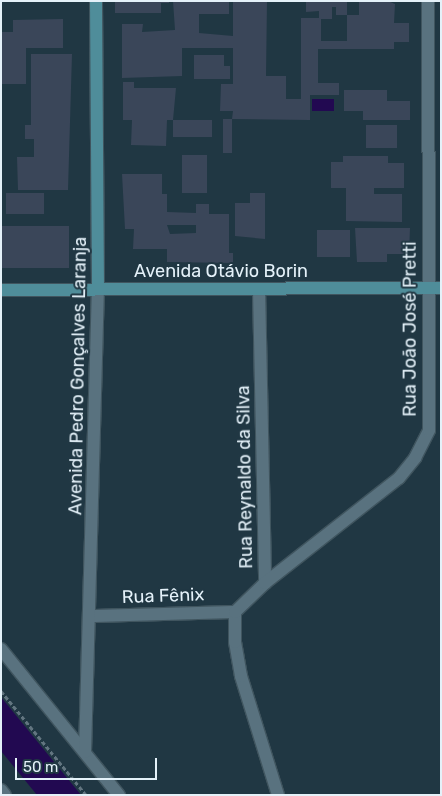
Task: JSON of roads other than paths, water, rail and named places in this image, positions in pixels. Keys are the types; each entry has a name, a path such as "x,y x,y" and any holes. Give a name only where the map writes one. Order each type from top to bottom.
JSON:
{"street":[{"name":"Avenida Pedro Gonçalves Laranja","path":"86,752 92,616 98,289 96,1"},
{"name":"Rua João José Pretti","path":"265,583 399,478 435,430 427,288 428,1"},
{"name":"Avenida Otávio Borin","path":"1,290 441,288"},
{"name":"Rua Reynaldo da Silva","path":"235,612 265,583 259,289"},
{"name":"Rua Fênix","path":"92,616 235,612"},
{"path":"235,612 235,642 241,676 278,795"},
{"path":"1,649 86,752 118,795"},
{"path":"1,790 5,795"}]}
